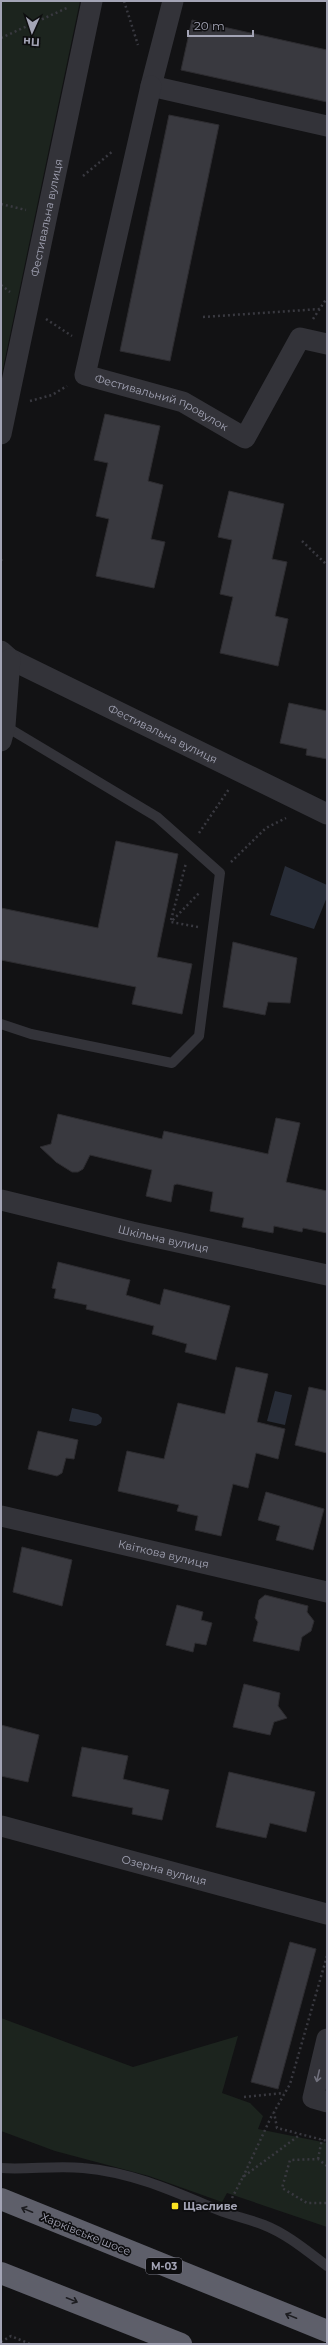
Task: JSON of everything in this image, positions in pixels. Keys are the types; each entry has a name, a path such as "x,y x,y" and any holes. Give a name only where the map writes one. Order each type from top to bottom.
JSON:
{"highway":[{"name":"Харківське шосе","path":"1,2199 327,2331"},
{"path":"1,2273 181,2344"}],"street":[{"name":"Фестивальний провулок","path":"173,1 151,86 85,375 183,402 245,438 300,338 327,344"},
{"name":"Фестивальна вулиця","path":"1,434 84,3"},
{"path":"151,86 327,126"},
{"path":"3,733 4,656"},
{"name":"Фестивальна вулиця","path":"4,656 327,814"},
{"name":"Шкільна вулиця","path":"1,1200 132,1232 327,1274"},
{"name":"Квіткова вулиця","path":"1,1516 327,1592"},
{"name":"Озерна вулиця","path":"1,1826 327,1914"},
{"path":"327,2039 313,2098 327,2102"}],"lane":[{"path":"1,1024 31,1034 172,1063 199,1036 220,873 157,817 3,733"},
{"path":"1,2168 25,2170 81,2167 122,2173 154,2182 225,2213 264,2225 294,2241 327,2266"}],"path":[{"path":"1,38 84,3"},
{"path":"203,317 320,309"},
{"path":"7,408 52,395 85,375"},
{"path":"302,541 327,565"},
{"path":"303,2039 327,1956"},
{"path":"244,2097 285,2093"},
{"path":"236,2189 274,2112"},
{"path":"243,2177 301,2134"},
{"path":"318,2159 322,2139"},
{"path":"327,2166 318,2159 290,2160 282,2188 306,2203 327,2203"},
{"path":"1,2342 11,2336 30,2344"}],"shaded area":[{"path":"1,1 80,1 1,378"},
{"path":"285,866 327,885 327,897 314,929 270,915"},
{"path":"275,1391 292,1395 285,1425 267,1421"},
{"path":"72,1408 98,1414 102,1418 101,1423 96,1426 69,1421"},
{"path":"1,2018 133,2067 238,2036 222,2093 250,2103 263,2116 258,2129 327,2143 327,2227 227,2193 222,2202 149,2176 55,2151 1,2131"}],"building":[{"path":"192,20 327,50 327,102 181,70"},
{"path":"169,115 219,125 170,361 120,351"},
{"path":"105,414 160,426 148,481 163,485 151,539 165,542 154,588 96,576 109,519 96,516 108,463 94,460"},
{"path":"229,491 284,504 272,559 287,562 275,616 288,619 278,666 220,653 233,597 220,594 232,540 218,537"},
{"path":"289,703 327,711 327,759 306,755 307,749 280,743"},
{"path":"116,841 178,854 157,957 192,964 182,1014 132,1004 136,987 1,960 1,908 98,928"},
{"path":"233,942 297,958 290,1003 268,1002 265,1015 223,1007"},
{"path":"58,1114 162,1139 164,1131 268,1154 276,1118 300,1123 286,1182 327,1191 327,1233 303,1228 302,1232 274,1226 273,1233 242,1227 244,1218 210,1211 213,1192 177,1184 174,1185 171,1202 146,1196 152,1170 90,1155 83,1169 78,1172 72,1172 56,1162 40,1147 51,1144"},
{"path":"58,1262 130,1280 126,1295 160,1305 164,1289 230,1306 216,1360 185,1352 187,1344 152,1334 154,1326 86,1309 87,1305 54,1298 56,1289 52,1288"},
{"path":"236,1367 268,1374 257,1422 285,1429 278,1459 256,1453 248,1488 233,1484 221,1536 195,1530 198,1516 177,1511 179,1505 118,1491 127,1451 164,1459 178,1403 225,1414"},
{"path":"309,1387 327,1391 327,1453 295,1445"},
{"path":"38,1431 78,1440 74,1459 66,1458 62,1473 57,1476 28,1469"},
{"path":"266,1492 324,1509 313,1550 276,1540 280,1526 258,1520"},
{"path":"22,1547 72,1560 62,1606 13,1592"},
{"path":"265,1595 308,1606 307,1612 314,1621 311,1631 302,1637 299,1651 253,1641 258,1622 255,1618 259,1600"},
{"path":"177,1605 203,1612 201,1620 212,1623 206,1645 195,1643 193,1652 166,1645"},
{"path":"244,1684 280,1693 278,1706 287,1718 274,1722 270,1735 233,1727"},
{"path":"1,1725 39,1735 28,1782 1,1776"},
{"path":"82,1747 128,1756 123,1779 169,1790 162,1820 132,1814 133,1808 72,1796"},
{"path":"229,1772 315,1792 306,1832 270,1823 266,1838 216,1827"},
{"path":"290,1942 316,1949 278,2089 251,2082"}],"place":[{"name":"Щасливе","path":"175,2206"}]}
